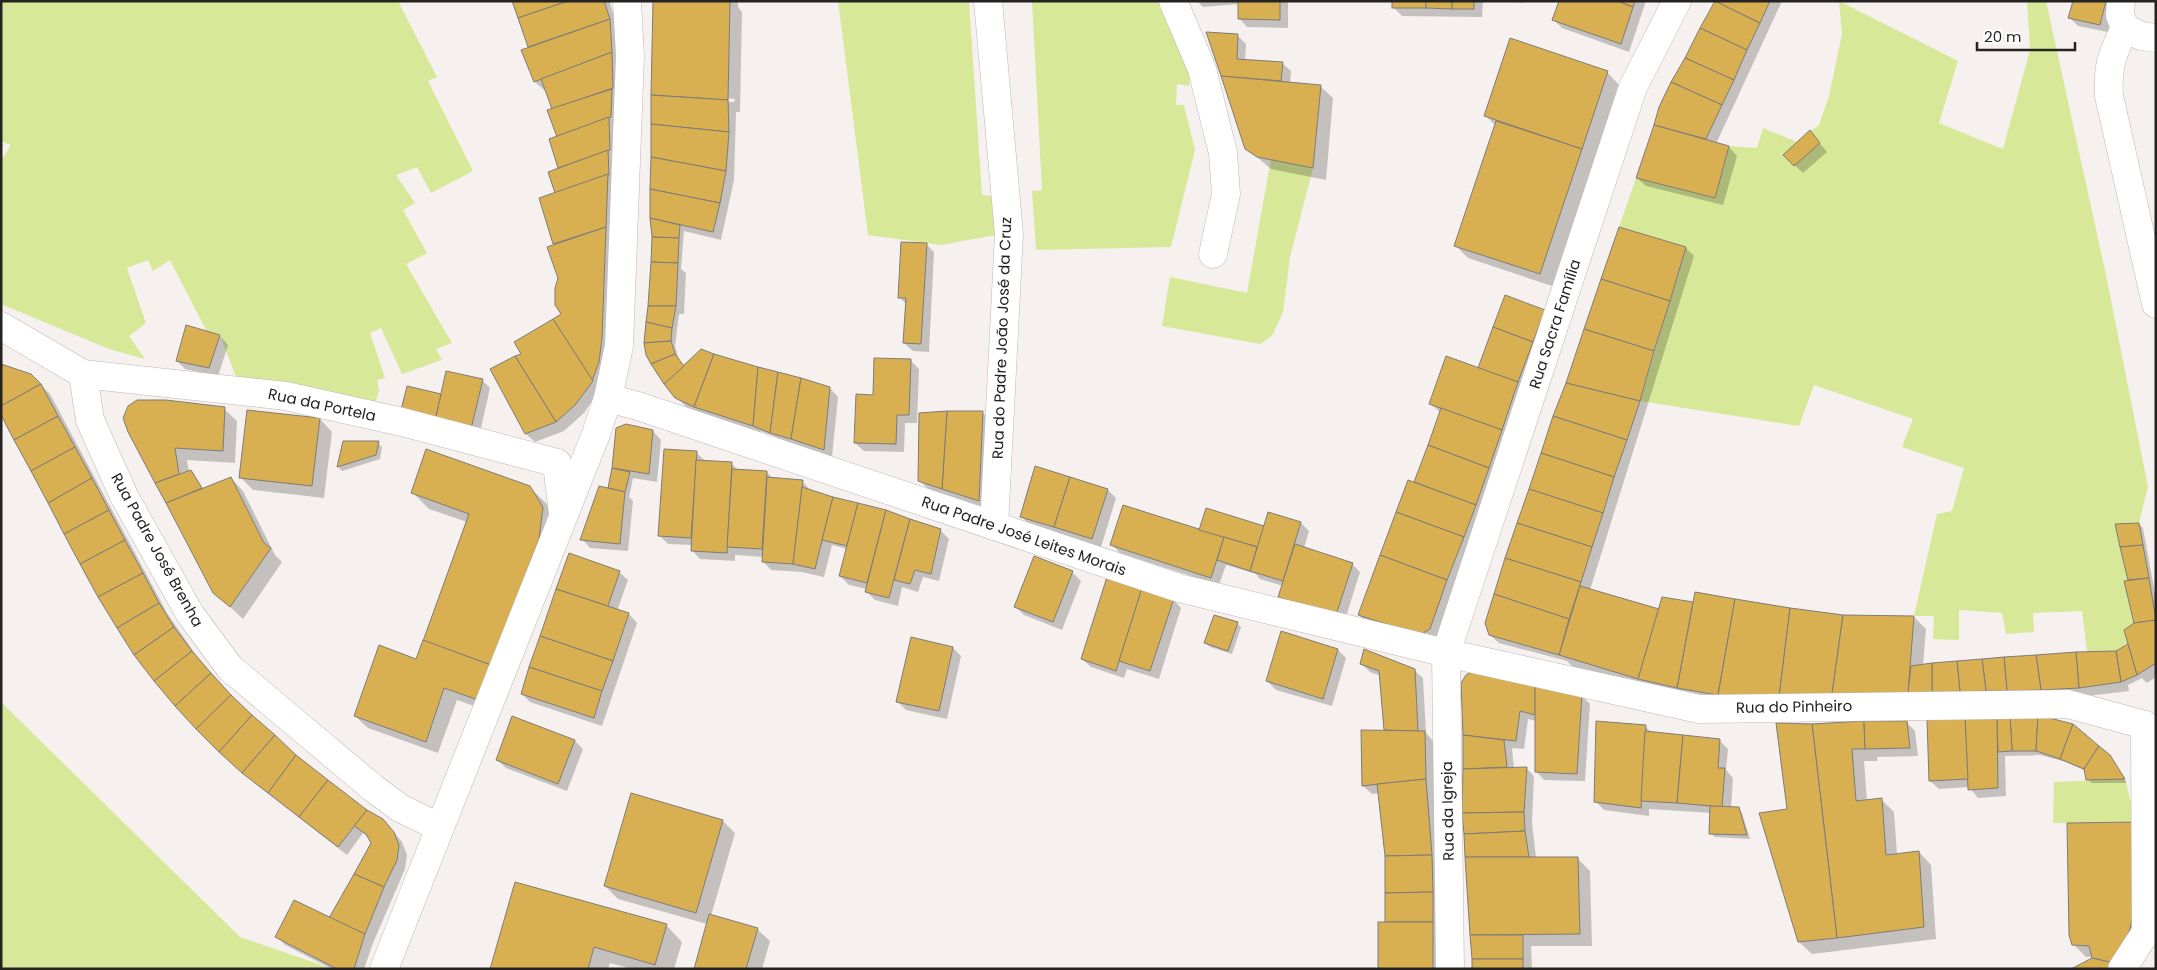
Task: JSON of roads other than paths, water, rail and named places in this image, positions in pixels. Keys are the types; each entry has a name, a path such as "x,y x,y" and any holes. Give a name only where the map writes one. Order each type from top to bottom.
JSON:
{"street":[{"path":"384,969 596,434 608,398 619,346 630,56 627,1"},
{"name":"Rua do Padre João José da Cruz","path":"988,1 1009,234 994,526"},
{"path":"1173,1 1202,69 1223,154 1226,194 1213,254"},
{"name":"Rua Sacra Família","path":"1446,653 1634,87 1677,1"},
{"path":"2121,1 2120,15 2125,28 2141,36 2156,38"},
{"path":"2125,28 2113,50 2108,72 2109,96 2156,304"},
{"path":"1,326 83,374"},
{"name":"Rua da Portela","path":"83,374 286,396 402,422 556,463"},
{"name":"Rua Padre José Brenha","path":"83,374 90,420 124,496 190,614 230,668 373,788 400,808 439,827"},
{"name":"Rua Padre José Leites Morais","path":"608,398 638,406 1179,588 1446,653"},
{"path":"563,514 556,463 596,434"},
{"name":"Rua do Pinheiro","path":"1446,653 1699,709 2068,704 2150,720"},
{"name":"Rua da Igreja","path":"1446,653 1450,969"},
{"path":"2122,969 2146,932 2150,720"}]}
